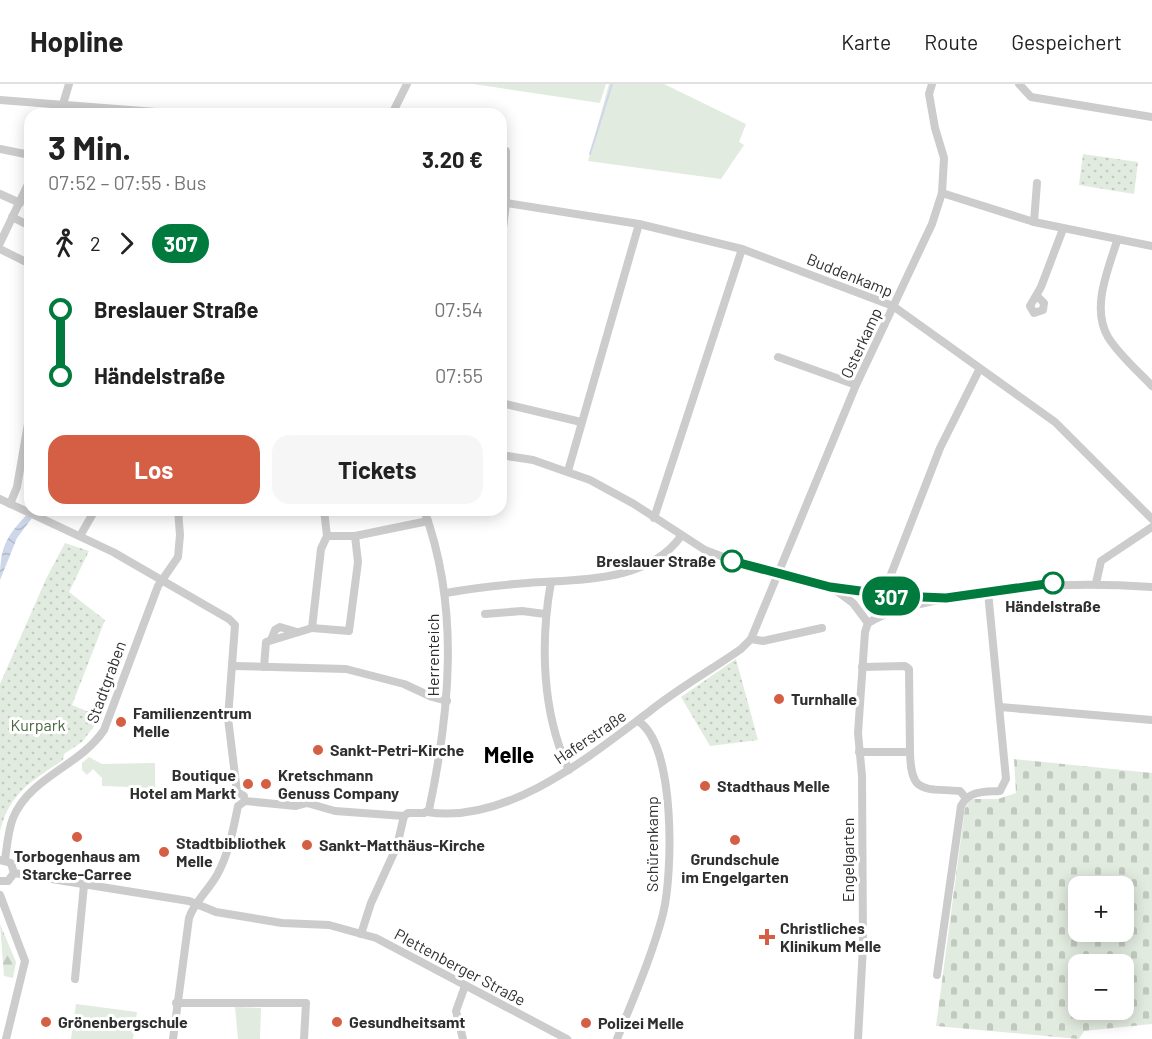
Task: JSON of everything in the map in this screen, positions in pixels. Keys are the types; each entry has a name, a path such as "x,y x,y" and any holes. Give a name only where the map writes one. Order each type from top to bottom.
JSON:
{"street":[{"path":"63,108 69,84"},
{"path":"395,108 407,84"},
{"name":"Osterkamp","path":"777,574 806,511 856,385 932,224 942,193 944,158 934,128 929,94 932,84"},
{"path":"1019,84 1031,97 1152,117"},
{"path":"0,100 96,108"},
{"path":"0,149 24,154"},
{"path":"1034,222 1037,183"},
{"path":"942,193 1034,222 1118,242 1152,246"},
{"path":"0,194 20,203"},
{"path":"24,194 0,243 24,260"},
{"name":"Buddenkamp","path":"507,203 639,224 742,249 893,306 979,370 1055,422 1152,519"},
{"path":"12,217 24,223"},
{"path":"568,471 639,224"},
{"path":"1036,296 1063,229"},
{"path":"1118,242 1103,290 1101,311 1104,327 1109,338 1152,386"},
{"path":"654,518 742,249"},
{"path":"778,357 856,385"},
{"path":"883,595 940,448 979,370"},
{"path":"507,404 581,422"},
{"path":"10,504 17,487 24,447"},
{"path":"507,456 533,460 568,471 601,486 681,536 720,557 755,569 830,587 883,595 946,598"},
{"path":"0,499 24,510"},
{"path":"36,516 80,536 160,583 229,619 235,625 228,718 237,792 244,796 245,801"},
{"path":"80,536 92,516"},
{"name":"Stadtgraben","path":"3,860 11,825 23,800 46,779 89,748 104,730 160,583 178,557 178,516"},
{"path":"312,628 321,549 327,536 325,516"},
{"name":"Herrenteich","path":"426,516 446,593 449,666 447,701 427,813"},
{"path":"327,536 355,536 428,521"},
{"path":"1096,583 1101,561 1152,527"},
{"path":"267,667 266,642 312,628 349,631 358,562 355,536"},
{"path":"446,593 485,587 602,577 632,570 662,557 681,536"},
{"name":"Haferstraße","path":"427,813 472,813 495,807 569,770 741,649 751,639 777,574"},
{"path":"551,582 545,614 550,706 558,747 569,770"},
{"path":"830,587 853,603 868,623 883,614 946,598 1053,583 1096,583 1152,588"},
{"path":"937,975 961,806 965,797 971,794 1000,791 1005,786 1000,707 988,592"},
{"path":"485,614 522,611 545,614"},
{"name":"Engelgarten","path":"858,1039 862,955 862,776 859,752 862,667 868,623"},
{"path":"751,639 763,641 822,628"},
{"path":"233,666 346,669 404,684 432,698 447,701"},
{"path":"862,667 905,666 909,669 912,778 925,788 960,791 965,797"},
{"path":"1000,707 1152,720"},
{"name":"Schürenkamp","path":"617,1039 662,916 668,890 668,823 663,765 658,747 638,721"},
{"path":"859,752 910,752"},
{"path":"173,1039 189,918 195,903 206,892 226,858 238,806 245,801 296,806 307,803 335,811 404,816 408,813 427,813"},
{"path":"361,933 371,903 397,846 404,816"},
{"path":"0,884 11,879 14,873 13,866 3,860"},
{"name":"Plettenberger Straße","path":"14,873 195,903 216,912 282,923 329,925 361,933 393,944 465,986 567,1039"},
{"path":"75,979 84,885"},
{"path":"0,895 25,961 6,1039"},
{"path":"463,1039 456,1011 465,986"},
{"path":"176,1003 306,1003 304,1039"}],"green space":[{"path":"473,84 606,84 600,103"},
{"path":"609,84 664,84 746,124 739,142 744,145 721,179 588,161"},
{"path":"1083,154 1138,162 1134,194 1079,185"},
{"name":"Kurpark","path":"65,543 89,551 69,592 105,620 72,705 101,717 82,742 64,754 63,760 32,781 16,797 4,818 0,831 0,684 46,579"},
{"path":"736,659 758,740 710,746 681,697"},
{"path":"89,757 102,764 155,763 155,788 102,786 102,778 93,769 87,775 82,770 82,763"},
{"path":"1014,759 1152,773 1152,1024 1084,1031 1079,1039 936,1026 965,808 971,799 998,799 1016,793"},
{"path":"0,924 16,962 13,978 4,976"},
{"path":"76,1004 137,1012 133,1039 71,1039"},
{"path":"235,1007 261,1008 260,1039 238,1039"}],"water":[{"path":"26,516 34,516 17,538 0,580 3,549"}],"waterway":[{"path":"590,154 612,84"}],"bus line":[{"name":"307","path":"732,561 755,569 830,587 883,595 946,598 1053,583"}],"place":[{"name":"Breslauer Straße","path":"732,561"},
{"name":"Händelstraße","path":"1053,583"},
{"name":"Turnhalle","path":"779,699"},
{"name":"Familienzentrum Melle","path":"121,722"},
{"name":"Sankt-Petri-Kirche","path":"318,750"},
{"name":"Boutique Hotel am Markt","path":"248,784"},
{"name":"Kretschmann Genuss Company","path":"266,784"},
{"name":"Stadthaus Melle","path":"705,786"},
{"name":"Torbogenhaus am Starcke-Carree","path":"77,837"},
{"name":"Grundschule im Engelgarten","path":"735,840"},
{"name":"Sankt-Matthäus-Kirche","path":"307,845"},
{"name":"Stadtbibliothek Melle","path":"164,852"},
{"name":"Christliches Klinikum Melle","path":"767,937"},
{"name":"Grönenbergschule","path":"46,1022"},
{"name":"Gesundheitsamt","path":"337,1022"},
{"name":"Polizei Melle","path":"586,1023"}],"district":[{"name":"Melle","path":"509,755"}]}
